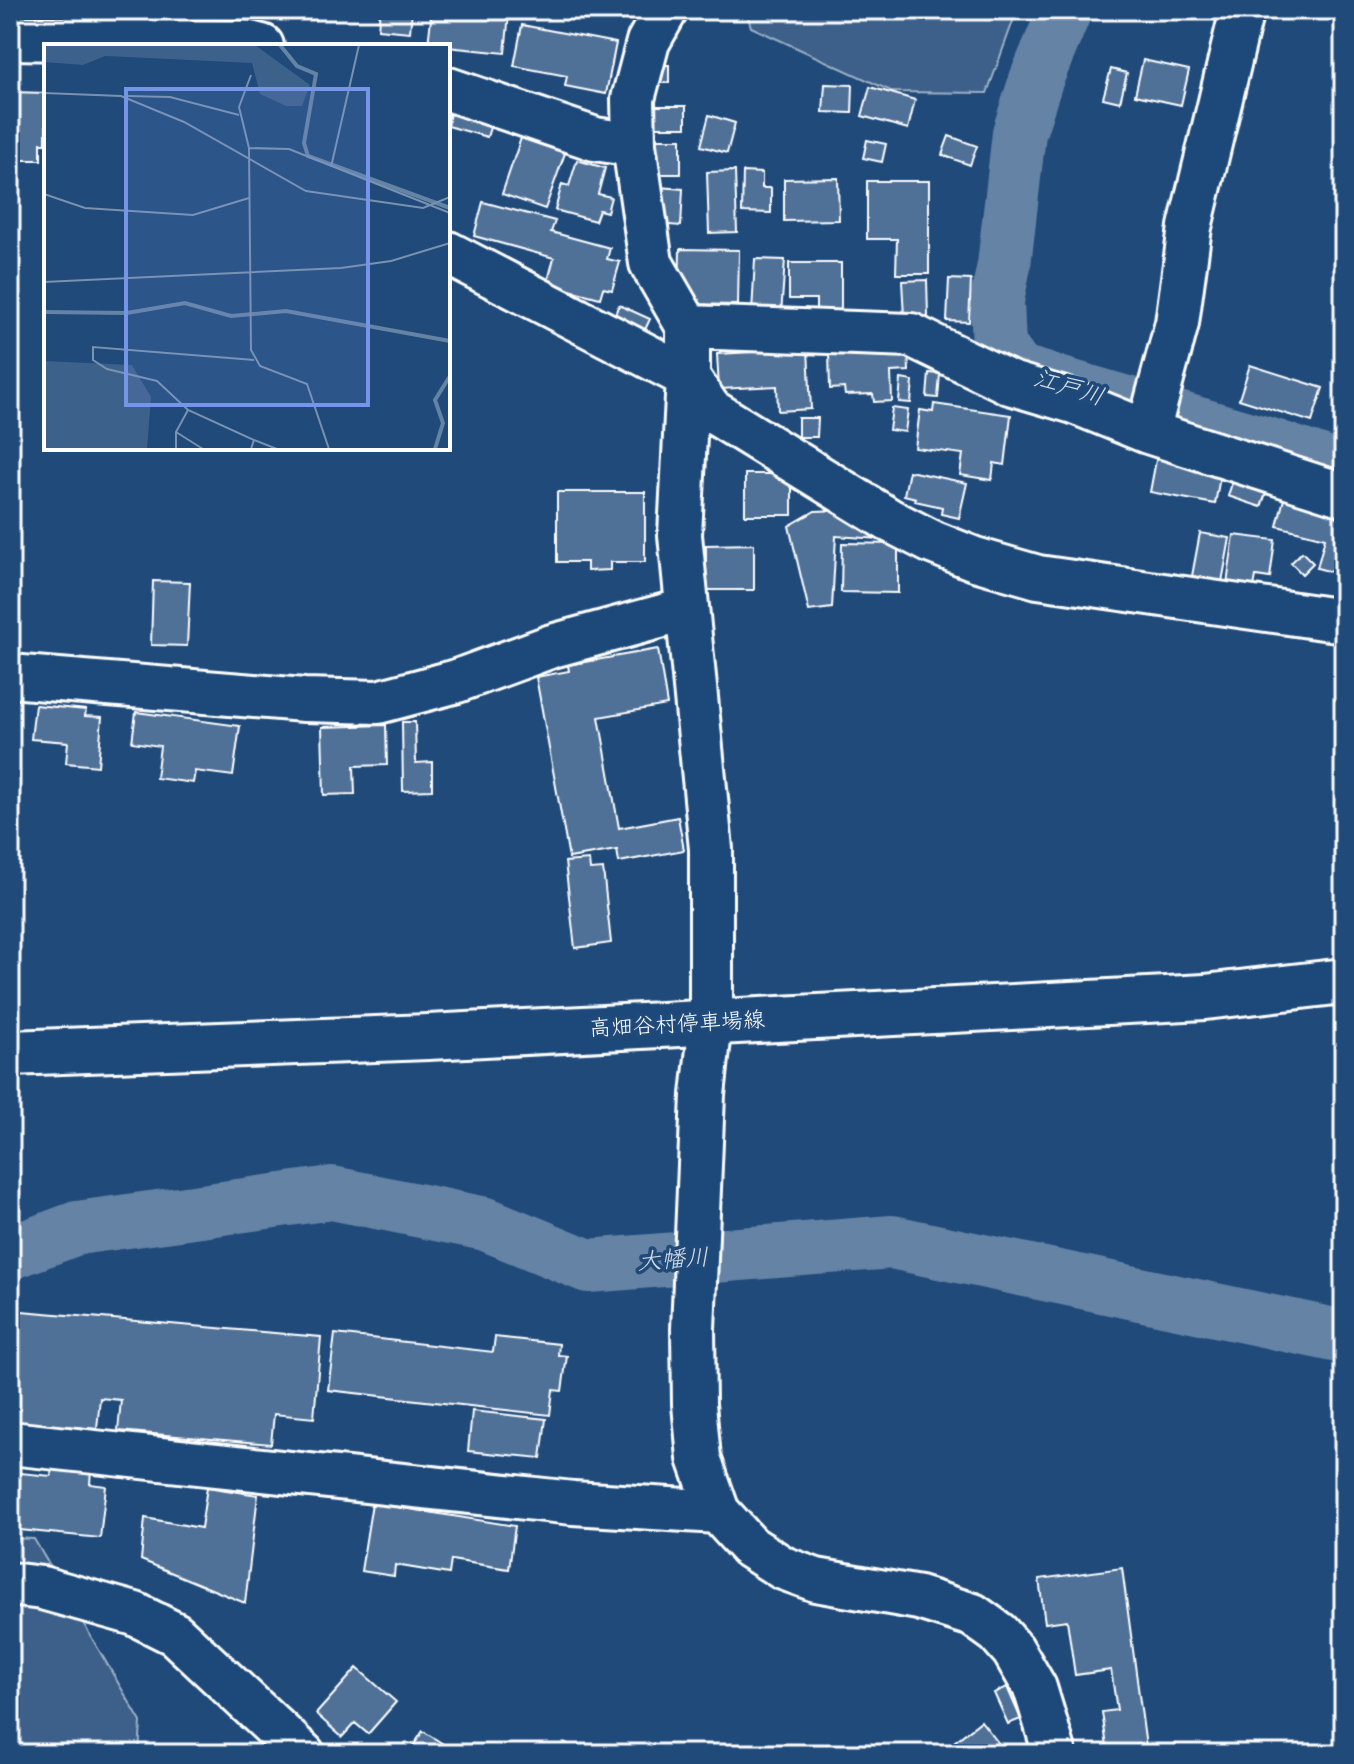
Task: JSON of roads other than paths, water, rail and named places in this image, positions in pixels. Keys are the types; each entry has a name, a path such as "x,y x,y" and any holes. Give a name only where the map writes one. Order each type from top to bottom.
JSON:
{"main road":[{"name":"高畑谷村停車場線","path":"10,1053 428,1037 1205,997 1344,981"}],"street":[{"path":"666,10 648,42 633,99 634,145 651,263 688,327 680,535 711,849 711,1021 703,1095 693,1329 694,1404 699,1458 718,1512 750,1547 783,1568 816,1580 919,1598 973,1615 998,1633 1013,1650 1035,1688 1055,1754"},
{"path":"1152,418 1177,323 1190,227 1242,10"},
{"path":"10,38 254,44"},
{"path":"10,53 44,66"},
{"path":"450,90 595,139 634,145"},
{"path":"450,254 688,377 710,410 889,520 932,542 975,559 1038,577 1344,621"},
{"path":"688,327 911,335 1010,383 1074,402 1152,418 1344,495"},
{"path":"10,676 304,700 378,702 457,681 552,646 685,610"},
{"path":"10,1443 573,1503 718,1512"},
{"path":"10,1584 42,1588 135,1614 175,1634 303,1754"}],"waterway":[{"name":"江戸川","path":"1065,10 1036,80 1019,133 997,301 999,346 1017,371 1277,447 1344,470"},
{"name":"大幡川","path":"10,1253 77,1228 332,1193 486,1224 588,1266 892,1242 1344,1337"}]}
